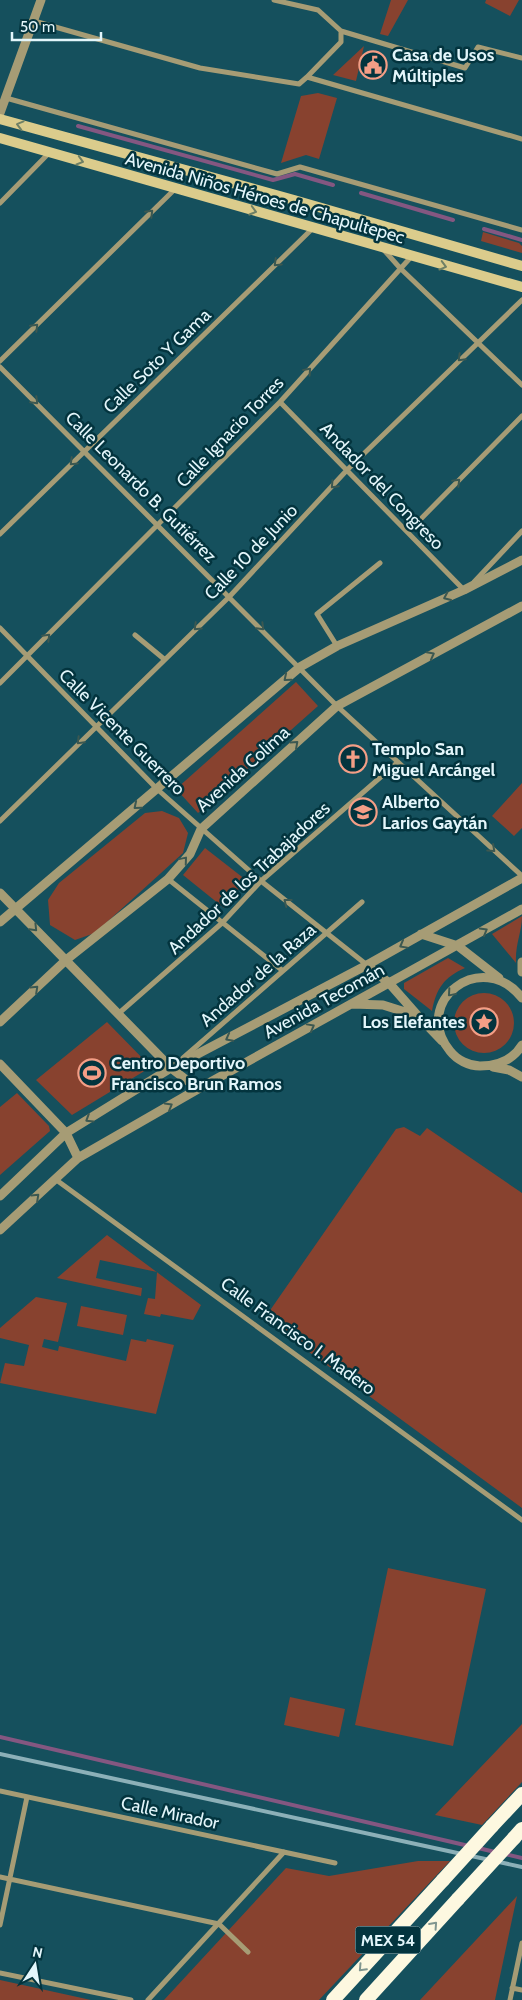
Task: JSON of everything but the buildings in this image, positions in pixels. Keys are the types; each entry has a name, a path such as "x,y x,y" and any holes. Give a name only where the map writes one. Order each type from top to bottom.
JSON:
{"highway":[{"name":"MEX 54","path":"333,2000 522,1794"},
{"name":"MEX 54","path":"366,2000 518,1834"}],"main road":[{"name":"Avenida Niños Héroes de Chapultepec","path":"0,119 294,200 522,266"},
{"name":"Avenida Niños Héroes de Chapultepec","path":"0,138 312,229 522,287"}],"street":[{"path":"0,113 41,0"},
{"path":"274,0 318,10 340,31 465,68 478,47 522,58"},
{"path":"34,21 200,68 299,84 341,42 340,31"},
{"path":"307,77 522,139"},
{"path":"6,98 277,174 300,167 522,230"},
{"path":"0,203 49,152"},
{"path":"0,361 175,188"},
{"name":"Calle Soto Y Gama","path":"0,534 312,229"},
{"path":"383,249 400,268 522,385"},
{"name":"Calle Ignacio Torres","path":"0,683 280,402 411,257"},
{"name":"Calle 10 de Junio","path":"0,822 94,727 230,596 347,470 522,300"},
{"name":"Calle Leonardo B. Gutiérrez","path":"0,367 230,596 337,706 522,877"},
{"name":"Andador del Congreso","path":"280,402 467,589"},
{"path":"408,532 522,416"},
{"path":"467,589 522,532"},
{"path":"0,922 300,667 337,646 467,589 522,560"},
{"path":"337,646 317,614 380,563"},
{"name":"Avenida Colima","path":"0,1022 66,960 168,879 190,854 201,829 337,706 522,606"},
{"name":"Calle Vicente Guerrero","path":"0,628 94,727 157,789 261,881 367,965"},
{"path":"135,635 164,659"},
{"name":"Andador de los Trabajadores","path":"118,1014 222,923 261,881 398,762"},
{"name":"Avenida Tecomán","path":"0,1196 66,1133 171,1068 367,965 522,877"},
{"path":"168,879 283,971"},
{"path":"0,893 171,1068 198,1089"},
{"name":"Andador de la Raza","path":"171,1068 362,902"},
{"name":"Avenida Tecomán","path":"0,1230 78,1158 522,909"},
{"path":"421,934 458,946 504,981 522,998"},
{"path":"522,962 522,972"},
{"path":"367,965 389,983 452,1054 463,1062 476,1066 490,1066 509,1070 522,1077"},
{"path":"444,1043 439,1025 440,1009 447,995 458,984 473,978 488,977 504,981"},
{"path":"352,1004 383,1005 418,1016"},
{"path":"490,1066 512,1056 522,1045"},
{"path":"0,1064 66,1133 78,1158"},
{"name":"Calle Francisco I. Madero","path":"55,1179 522,1520"},
{"name":"Calle Mirador","path":"0,1791 335,1863"},
{"path":"0,1925 27,1797"},
{"path":"148,2000 284,1852"},
{"path":"0,1877 219,1924 248,1952"},
{"path":"510,2000 522,1943"},
{"path":"0,1973 131,2000"},
{"path":"512,1988 522,1990"}],"shaded area":[{"path":"391,0 408,0 388,36 380,34"},
{"path":"486,0 519,0 510,16 485,3"},
{"path":"364,46 356,81 333,75"},
{"path":"318,93 337,98 319,159 306,155 281,163 301,96"},
{"path":"483,232 519,243 522,246 522,253 481,241"},
{"path":"296,682 318,706 198,813 176,789"},
{"path":"522,783 522,828 514,836 492,816"},
{"path":"162,811 179,818 188,833 183,853 95,933 75,940 50,925 48,900 59,883 145,813"},
{"path":"205,848 246,880 224,908 183,875"},
{"path":"522,916 517,950 516,963 492,934"},
{"path":"448,958 465,968 452,975 442,985 436,996 432,1011 404,989 404,983"},
{"path":"484,993 501,998 509,1006 514,1023 509,1040 501,1048 484,1053 467,1048 459,1040 454,1023 459,1006 467,998"},
{"name":"Centro Deportivo Francisco Brun Ramos","path":"107,1022 151,1067 72,1115 36,1080"},
{"path":"17,1093 49,1126 50,1131 0,1175 0,1107"},
{"path":"404,1127 420,1136 427,1128 522,1193 522,1508 264,1319 396,1129"},
{"path":"107,1235 157,1272 100,1260 96,1278 142,1288 141,1296 57,1278"},
{"path":"157,1272 201,1305 193,1320 161,1314 160,1317 144,1314 148,1298 155,1299"},
{"path":"36,1297 67,1303 58,1342 44,1339 42,1347 58,1351 59,1346 126,1361 131,1339 146,1342 147,1339 174,1345 156,1414 0,1383 5,1363 24,1366 29,1345 0,1338 0,1328"},
{"path":"81,1306 127,1315 123,1335 77,1326"},
{"path":"388,1568 486,1589 453,1746 355,1725"},
{"path":"290,1697 345,1709 339,1737 284,1725"},
{"path":"522,1724 522,1782 482,1825 435,1815"},
{"path":"418,1861 450,1861 319,2000 164,2000 286,1868 329,1876"},
{"path":"517,1896 495,2000 420,2000"},
{"path":"0,1980 91,2000 0,2000"}],"waterway":[{"path":"78,126 273,180 295,174 333,185"},
{"path":"361,193 453,220"},
{"path":"484,229 522,240"},
{"path":"0,1737 469,1846"},
{"path":"478,1848 495,1852"},
{"path":"505,1854 522,1858"}],"railway":[{"path":"0,1754 522,1867"}],"place":[{"name":"Casa de Usos Múltiples","path":"373,65"},
{"name":"Templo San Miguel Arcángel","path":"353,759"},
{"name":"Alberto Larios Gaytán","path":"363,812"},
{"name":"Los Elefantes","path":"484,1022"},
{"name":"Centro Deportivo Francisco Brun Ramos","path":"92,1073"}]}
